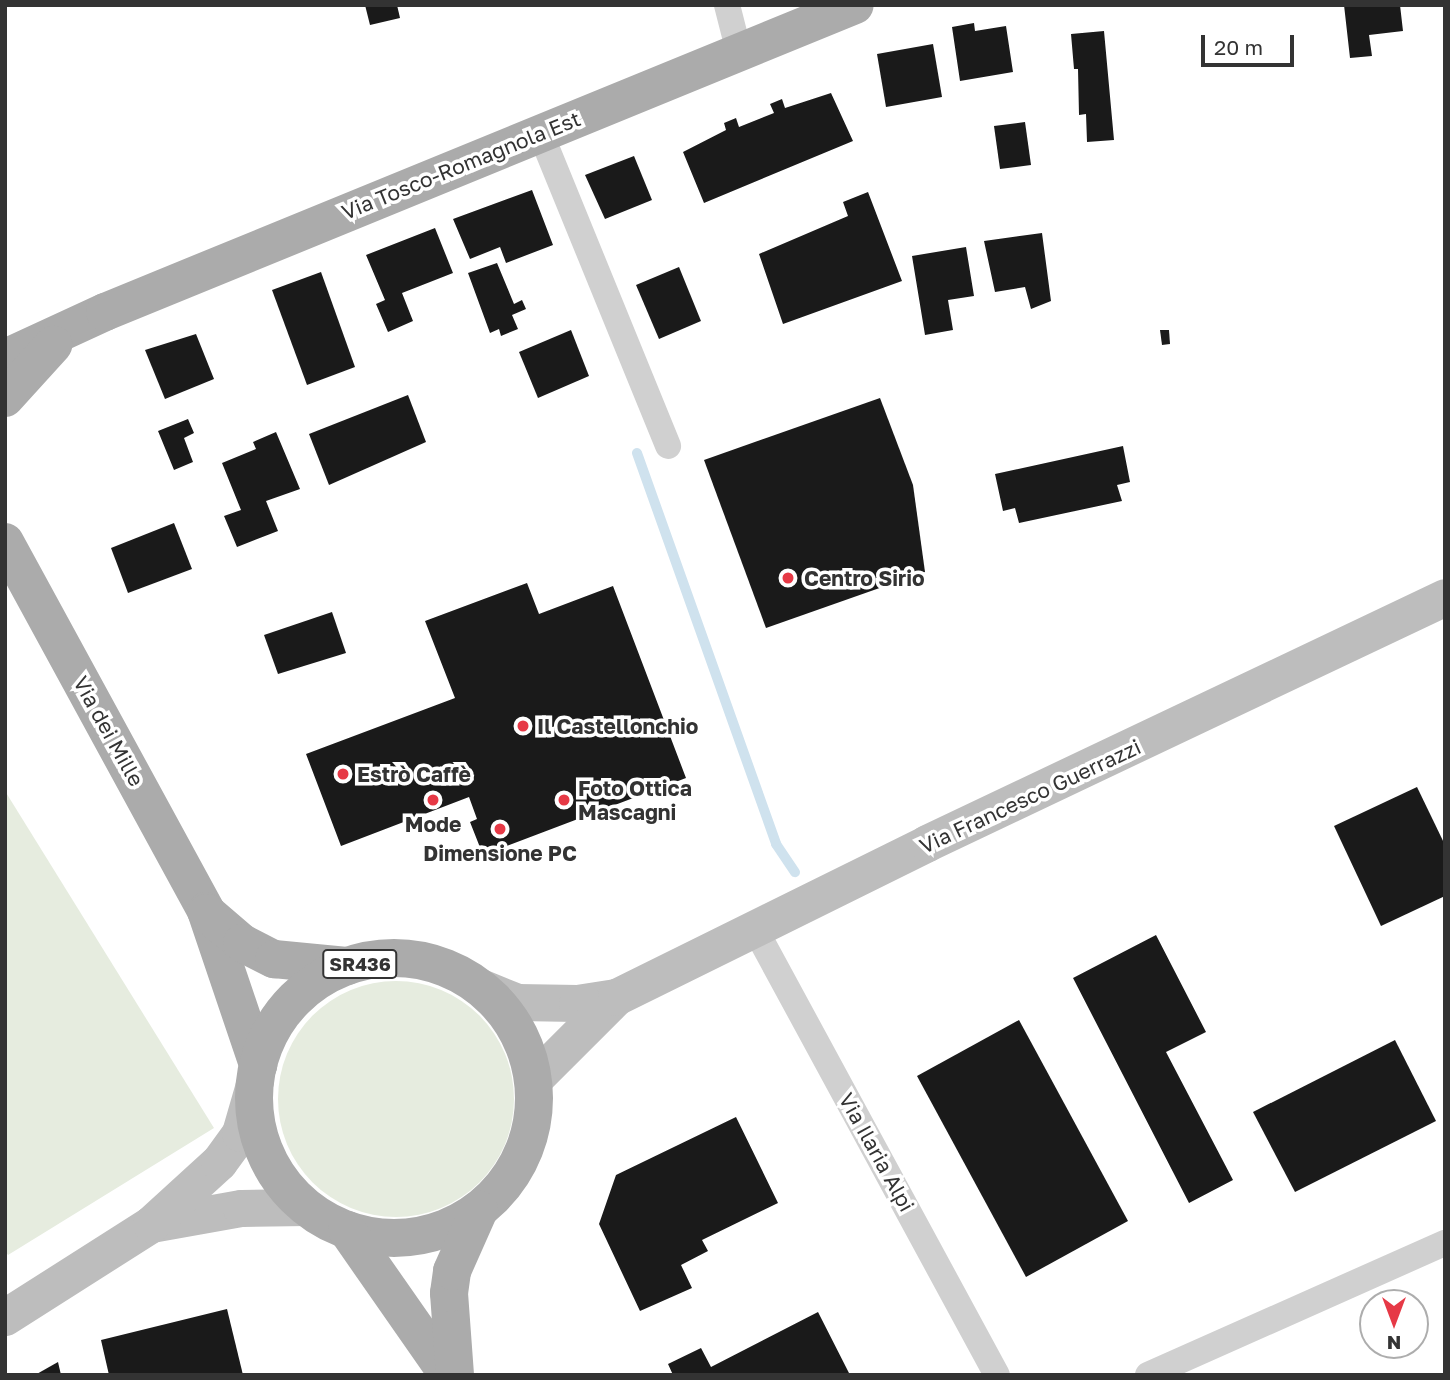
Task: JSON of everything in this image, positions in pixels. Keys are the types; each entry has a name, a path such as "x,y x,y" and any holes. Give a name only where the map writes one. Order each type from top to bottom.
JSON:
{"main road":[{"name":"Via Tosco-Romagnola Est","path":"5,358 69,327 855,5"},
{"name":"Via Tosco-Romagnola Est","path":"5,398 69,327"},
{"name":"Via dei Mille","path":"6,548 206,911 256,1073"},
{"name":"Via Francesco Guerrazzi","path":"534,1079 616,998 1445,597"},
{"name":"Via dei Mille","path":"206,911 242,943 274,959 347,966"},
{"name":"SR436","path":"393,958 439,965 481,987 506,1013 524,1044 534,1079 534,1122 524,1152 509,1180 479,1210 429,1234 402,1238 347,1230 306,1207 270,1164 254,1109 256,1073 274,1027 299,995 347,966 393,958"},
{"name":"Via Francesco Guerrazzi","path":"481,987 517,1002 616,998"},
{"path":"5,1317 151,1224 219,1162 240,1133 256,1073"},
{"path":"151,1224 241,1208 306,1207"},
{"name":"SR436","path":"455,1375 447,1322 452,1271 479,1210"},
{"name":"SR436","path":"347,1230 448,1375"}],"street":[{"path":"727,5 739,52"},
{"path":"540,132 668,446"},
{"name":"Via Ilaria Alpi","path":"755,929 998,1375"},
{"path":"1147,1375 1445,1243"}],"shaded area":[{"path":"5,791 214,1128 8,1255 5,1251"},
{"path":"396,981 419,983 452,995 471,1008 487,1024 500,1043 509,1065 514,1099 512,1122 500,1155 487,1174 471,1190 452,1203 430,1212 396,1217 373,1215 340,1203 321,1190 305,1174 292,1155 283,1133 278,1099 280,1076 292,1043 305,1024 321,1008 340,995 362,986"}],"building":[{"path":"365,5 397,5 400,18 370,25"},
{"path":"1344,5 1400,5 1403,31 1369,35 1372,56 1350,58"},
{"path":"974,23 975,31 1006,26 1013,72 960,81 952,27"},
{"path":"1104,31 1114,140 1087,142 1086,114 1079,115 1078,69 1074,69 1071,34"},
{"path":"933,44 942,97 886,107 877,54"},
{"path":"831,93 853,141 704,203 683,152 726,130 724,123 736,118 739,127 774,113 770,104 782,99 785,108"},
{"path":"1025,122 1031,165 1000,169 994,126"},
{"path":"634,156 652,200 605,219 585,175"},
{"path":"532,190 553,245 506,263 500,247 470,259 453,219"},
{"path":"868,192 902,281 783,324 759,254 848,216 843,202"},
{"path":"435,228 453,273 402,293 413,321 388,332 376,304 385,300 366,255"},
{"path":"1042,233 1051,301 1031,309 1025,287 995,292 984,241"},
{"path":"966,247 974,296 948,300 953,330 925,335 912,256"},
{"path":"497,263 514,304 522,300 526,309 512,315 518,329 501,336 499,329 490,333 468,273"},
{"path":"679,267 701,321 659,339 636,285"},
{"path":"321,272 355,367 307,385 272,290"},
{"path":"571,330 589,376 538,398 519,352"},
{"path":"1160,330 1169,330 1170,344 1162,345"},
{"path":"196,334 214,379 165,399 145,350"},
{"path":"408,395 426,442 329,485 309,434"},
{"path":"880,398 913,485 925,572 766,628 704,460"},
{"path":"188,419 194,433 184,438 193,462 174,470 158,431"},
{"path":"276,432 300,489 266,501 278,531 237,547 224,516 241,510 222,463 256,449 253,442"},
{"path":"1123,446 1130,482 1117,485 1122,501 1019,523 1015,508 1003,511 995,474"},
{"path":"174,523 192,569 128,593 111,548"},
{"name":"Il Castellonchio","path":"527,583 539,614 613,586 686,778 483,855 470,822 477,819 469,797 341,846 306,754 455,698 425,621"},
{"path":"332,612 346,653 278,674 264,635"},
{"path":"1417,787 1445,845 1445,896 1381,926 1334,826"},
{"path":"1156,935 1206,1032 1166,1052 1233,1180 1189,1203 1073,978"},
{"path":"1019,1020 1128,1221 1026,1277 917,1076"},
{"path":"1395,1040 1436,1121 1295,1192 1253,1112"},
{"path":"736,1117 778,1203 702,1240 708,1251 681,1265 692,1288 640,1311 599,1224 616,1175"},
{"path":"227,1309 243,1375 109,1375 101,1340"},
{"path":"818,1312 850,1375 673,1375 668,1364 701,1348 711,1367"},
{"path":"58,1362 61,1375 35,1375"}],"waterway":[{"path":"637,453 776,844 795,872"}],"place":[{"name":"Centro Sirio","path":"788,578"},
{"name":"Il Castellonchio","path":"523,726"},
{"name":"Estrò Caffè","path":"343,774"},
{"name":"Mode","path":"433,800"},
{"name":"Foto Ottica Mascagni","path":"564,800"},
{"name":"Dimensione PC","path":"500,829"}]}
